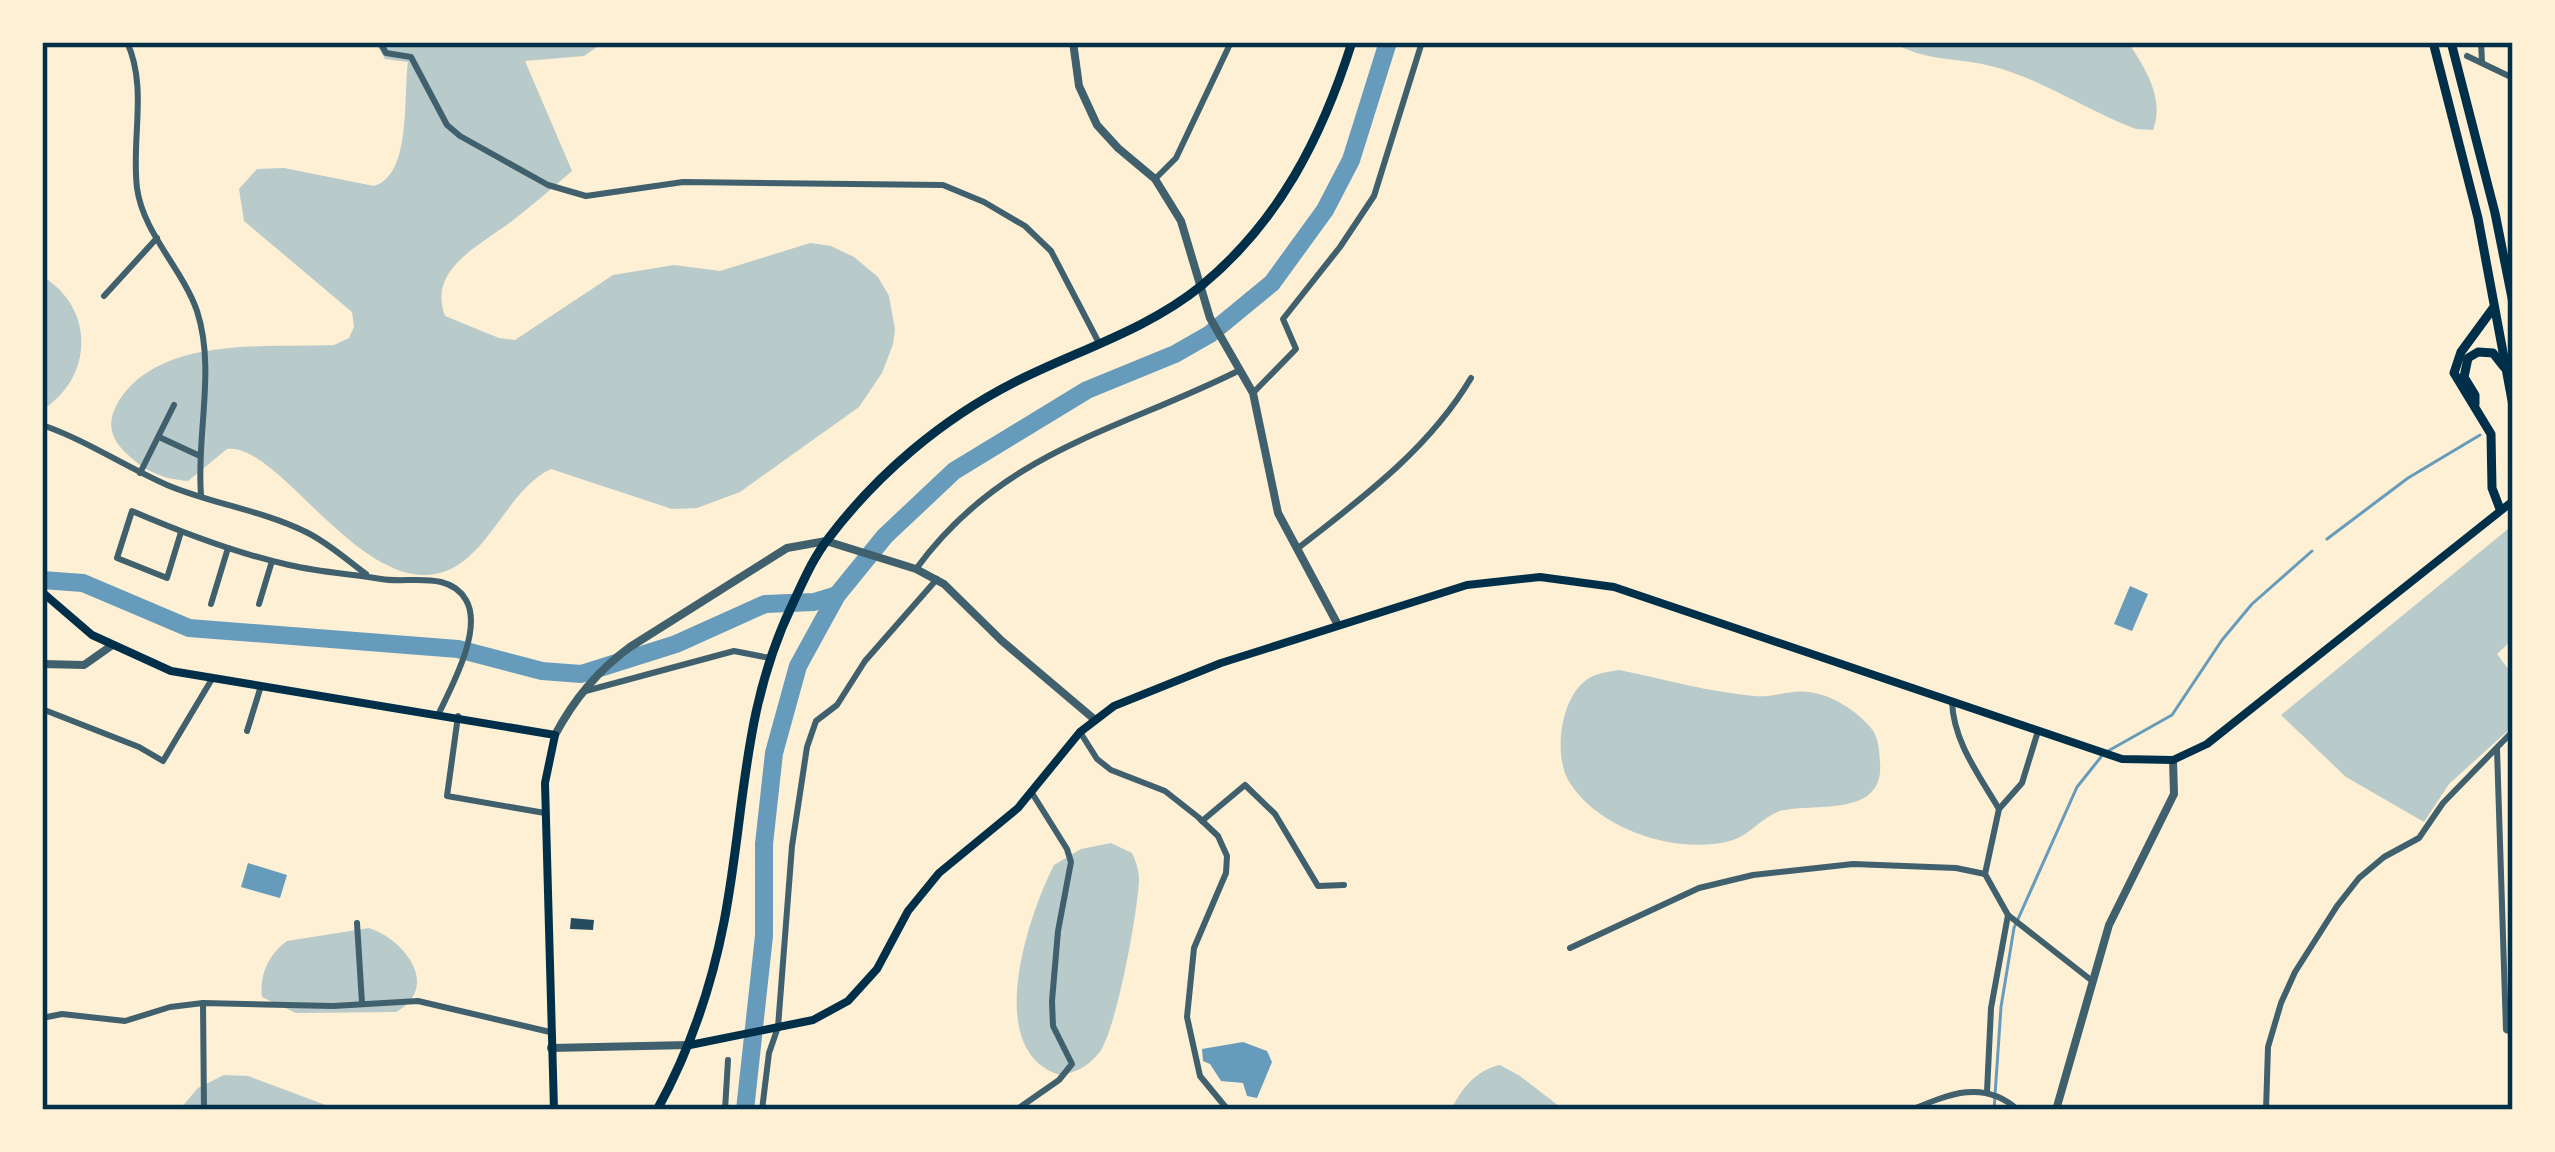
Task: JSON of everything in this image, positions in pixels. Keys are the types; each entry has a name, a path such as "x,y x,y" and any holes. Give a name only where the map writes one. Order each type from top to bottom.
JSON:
{"main road":[{"path":"657,1110 706,1001 724,920 746,748 770,658 826,541 887,472 940,428 1016,382 1099,343 1199,287 1255,232 1291,184 1325,122 1352,42"},
{"path":"2433,42 2496,302 2513,406"},
{"path":"2451,42 2512,298"},
{"path":"2495,213 2505,236 2513,242"},
{"path":"2512,298 2513,278"},
{"path":"2496,302 2455,365 2459,387 2475,404 2491,434 2492,488 2500,508"},
{"path":"2475,404 2464,377 2468,358 2478,352 2493,353 2508,375"},
{"path":"690,1045 813,1020 848,1001 877,969 908,911 939,873 1032,794 1080,732 1114,706 1182,678 1467,585 1540,578 1586,581 1641,595 2098,752 2122,759 2174,760 2229,727 2513,501"},
{"path":"42,592 76,624 111,646 171,671 555,734 545,783 554,1110"}],"street":[{"path":"127,42 137,74 137,191 200,328 204,358 201,495"},
{"path":"380,42 386,53 411,57 447,125 460,136 571,194 603,196 683,182 913,184 943,185 984,202 1025,226 1051,251 1099,343"},
{"path":"1073,42 1079,86 1097,125 1155,179 1185,232 1210,318 1253,393 1278,513 1338,625"},
{"path":"1155,179 1176,158 1231,42"},
{"path":"1253,393 1296,349 1283,319 1374,196 1422,42"},
{"path":"2481,42 2482,64"},
{"path":"2467,56 2513,78"},
{"path":"104,296 157,238"},
{"path":"911,568 966,509 1038,458 1237,366"},
{"path":"1297,549 1389,476 1455,405 1472,378"},
{"path":"140,473 173,405"},
{"path":"42,425 186,493 310,533 369,577"},
{"path":"158,436 200,456"},
{"path":"181,532 166,578 117,558 132,512 272,561 448,584 462,593 472,616 463,663 439,713"},
{"path":"555,734 582,692 610,662 775,555 799,544 826,541 937,579 1094,719"},
{"path":"211,604 228,548"},
{"path":"259,604 272,561"},
{"path":"762,1110 776,1028 792,846 807,747 817,722 837,705 865,661 937,579"},
{"path":"42,664 84,665 111,646"},
{"path":"582,692 734,651 770,658"},
{"path":"42,709 163,761 212,679"},
{"path":"247,731 261,686"},
{"path":"1952,701 1960,739 1999,809"},
{"path":"458,716 447,796 545,813"},
{"path":"2038,729 2022,783 1999,809 1985,874 2008,915 2091,980"},
{"path":"2266,1110 2268,1047 2281,1003 2337,907 2359,878 2384,857 2419,838 2443,803 2513,731"},
{"path":"1080,732 1097,759 1112,770 1166,791 1202,820 1218,836 1227,856 1226,873 1194,947 1187,1017 1200,1076 1228,1110"},
{"path":"2498,748 2506,1030 2513,1033"},
{"path":"2056,1110 2091,980 2121,896 2174,794 2174,760"},
{"path":"1202,820 1245,785 1275,814 1318,886 1344,885"},
{"path":"1016,1110 1059,1080 1072,1064 1053,1026 1052,1001 1071,862 1032,794"},
{"path":"1570,948 1699,888 1754,875 1853,864 1956,868 1985,874"},
{"path":"1987,1092 1991,1008 2008,915"},
{"path":"357,923 362,1004"},
{"path":"42,1018 62,1014 125,1021 203,1003 438,1004 550,1032"},
{"path":"203,1003 204,1110"},
{"path":"551,1048 690,1045"},
{"path":"724,1110 728,1060"},
{"path":"1911,1110 1964,1090 2004,1098 2018,1110"}],"shaded area":[{"path":"375,42 604,42 584,56 525,61 572,171 460,260 444,285 445,316 515,340 613,275 674,265 720,271 810,243 831,246 878,277 889,296 895,330 882,373 859,407 740,492 697,508 672,509 551,469 520,494 465,560 427,575 399,570 370,556 268,466 246,453 227,449 188,481 160,475 136,462 115,439 112,418 134,383 157,367 214,350 334,345 349,338 354,327 352,312 244,221 239,189 257,169 284,168 374,186 386,179 400,151 408,62 385,59"},
{"path":"1893,42 2128,42 2155,95 2153,130 2118,122 2010,72 1929,56"},
{"path":"42,276 72,306 81,343 71,380 42,410"},
{"path":"2508,529 2513,639 2497,654 2509,670 2512,727 2449,784 2424,822 2346,777 2281,715"},
{"path":"1619,670 1737,694 1802,691 1826,696 1851,709 1874,732 1878,780 1859,800 1780,811 1733,840 1690,845 1643,836 1583,800 1570,783 1562,759 1565,715 1576,690 1593,676"},
{"path":"1111,843 1132,853 1139,876 1125,970 1099,1053 1081,1068 1060,1075 1036,1061 1022,1039 1017,1011 1024,948 1054,865 1081,849"},
{"path":"369,928 405,953 417,977 409,1001 396,1012 296,1013 262,997 267,966 287,941"},
{"path":"1500,1065 1564,1110 1451,1110 1470,1082"},
{"path":"224,1075 248,1076 339,1110 179,1110 198,1088"}],"water":[{"path":"2130,586 2148,594 2132,631 2114,624"},
{"path":"248,863 287,875 280,898 241,887"},
{"path":"1243,1042 1267,1051 1272,1062 1257,1098 1247,1096 1243,1083 1221,1081 1203,1061 1202,1049"}],"building":[{"path":"571,918 594,920 593,930 570,929"}],"waterway":[{"path":"745,1110 764,936 764,844 774,753 798,666 837,595 885,536 954,471 1087,390 1175,354 1210,334 1272,283 1325,210 1351,160 1388,42"},
{"path":"2327,539 2408,478 2480,435"},
{"path":"2108,751 2172,715 2252,604 2312,551"},
{"path":"42,580 83,583 189,628 458,649 542,671 581,674 676,644 765,604 814,602 837,595"},
{"path":"1994,1110 2001,1007 2014,928 2077,787 2101,757"}]}
